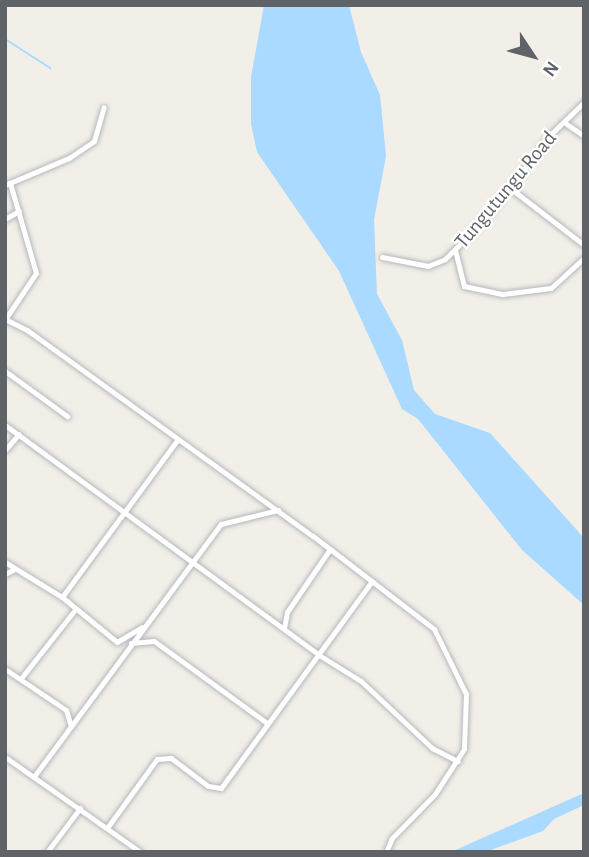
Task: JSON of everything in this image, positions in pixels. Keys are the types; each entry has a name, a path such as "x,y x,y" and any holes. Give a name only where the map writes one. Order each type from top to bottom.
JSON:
{"street":[{"name":"Tungutungu Road","path":"382,257 428,266 455,250 510,188 531,156 584,102"},
{"path":"104,107 94,141 65,160 8,184 19,211 36,273 6,319 278,510 428,623 449,653 469,709 466,741 458,761 435,794 391,838 386,852"},
{"path":"565,123 584,136"},
{"path":"510,188 584,244"},
{"path":"5,219 19,211"},
{"path":"455,250 462,283 478,291 545,290 581,266 584,258"},
{"path":"5,370 67,416"},
{"path":"5,425 319,655 361,681 432,748 458,761"},
{"path":"5,450 19,434"},
{"path":"62,597 121,512 178,439"},
{"path":"35,775 221,524 278,510"},
{"path":"284,628 287,612 330,549"},
{"path":"5,562 62,597 74,611 117,642 144,626"},
{"path":"5,574 15,569"},
{"path":"107,828 157,759 171,758 218,790 372,581"},
{"path":"22,677 74,611"},
{"path":"131,643 155,641 267,723"},
{"path":"5,669 22,677 68,711 71,726"},
{"path":"5,757 35,775 140,852"},
{"path":"47,852 80,808"}],"water":[{"path":"264,5 349,5 361,52 380,95 386,156 374,220 377,294 402,340 414,390 435,414 490,433 584,538 584,605 522,550 418,419 402,409 339,271 257,152 251,124 251,77"},
{"path":"584,793 584,805 554,819 543,831 485,852 451,852"}],"waterway":[{"path":"5,39 50,68"}]}
